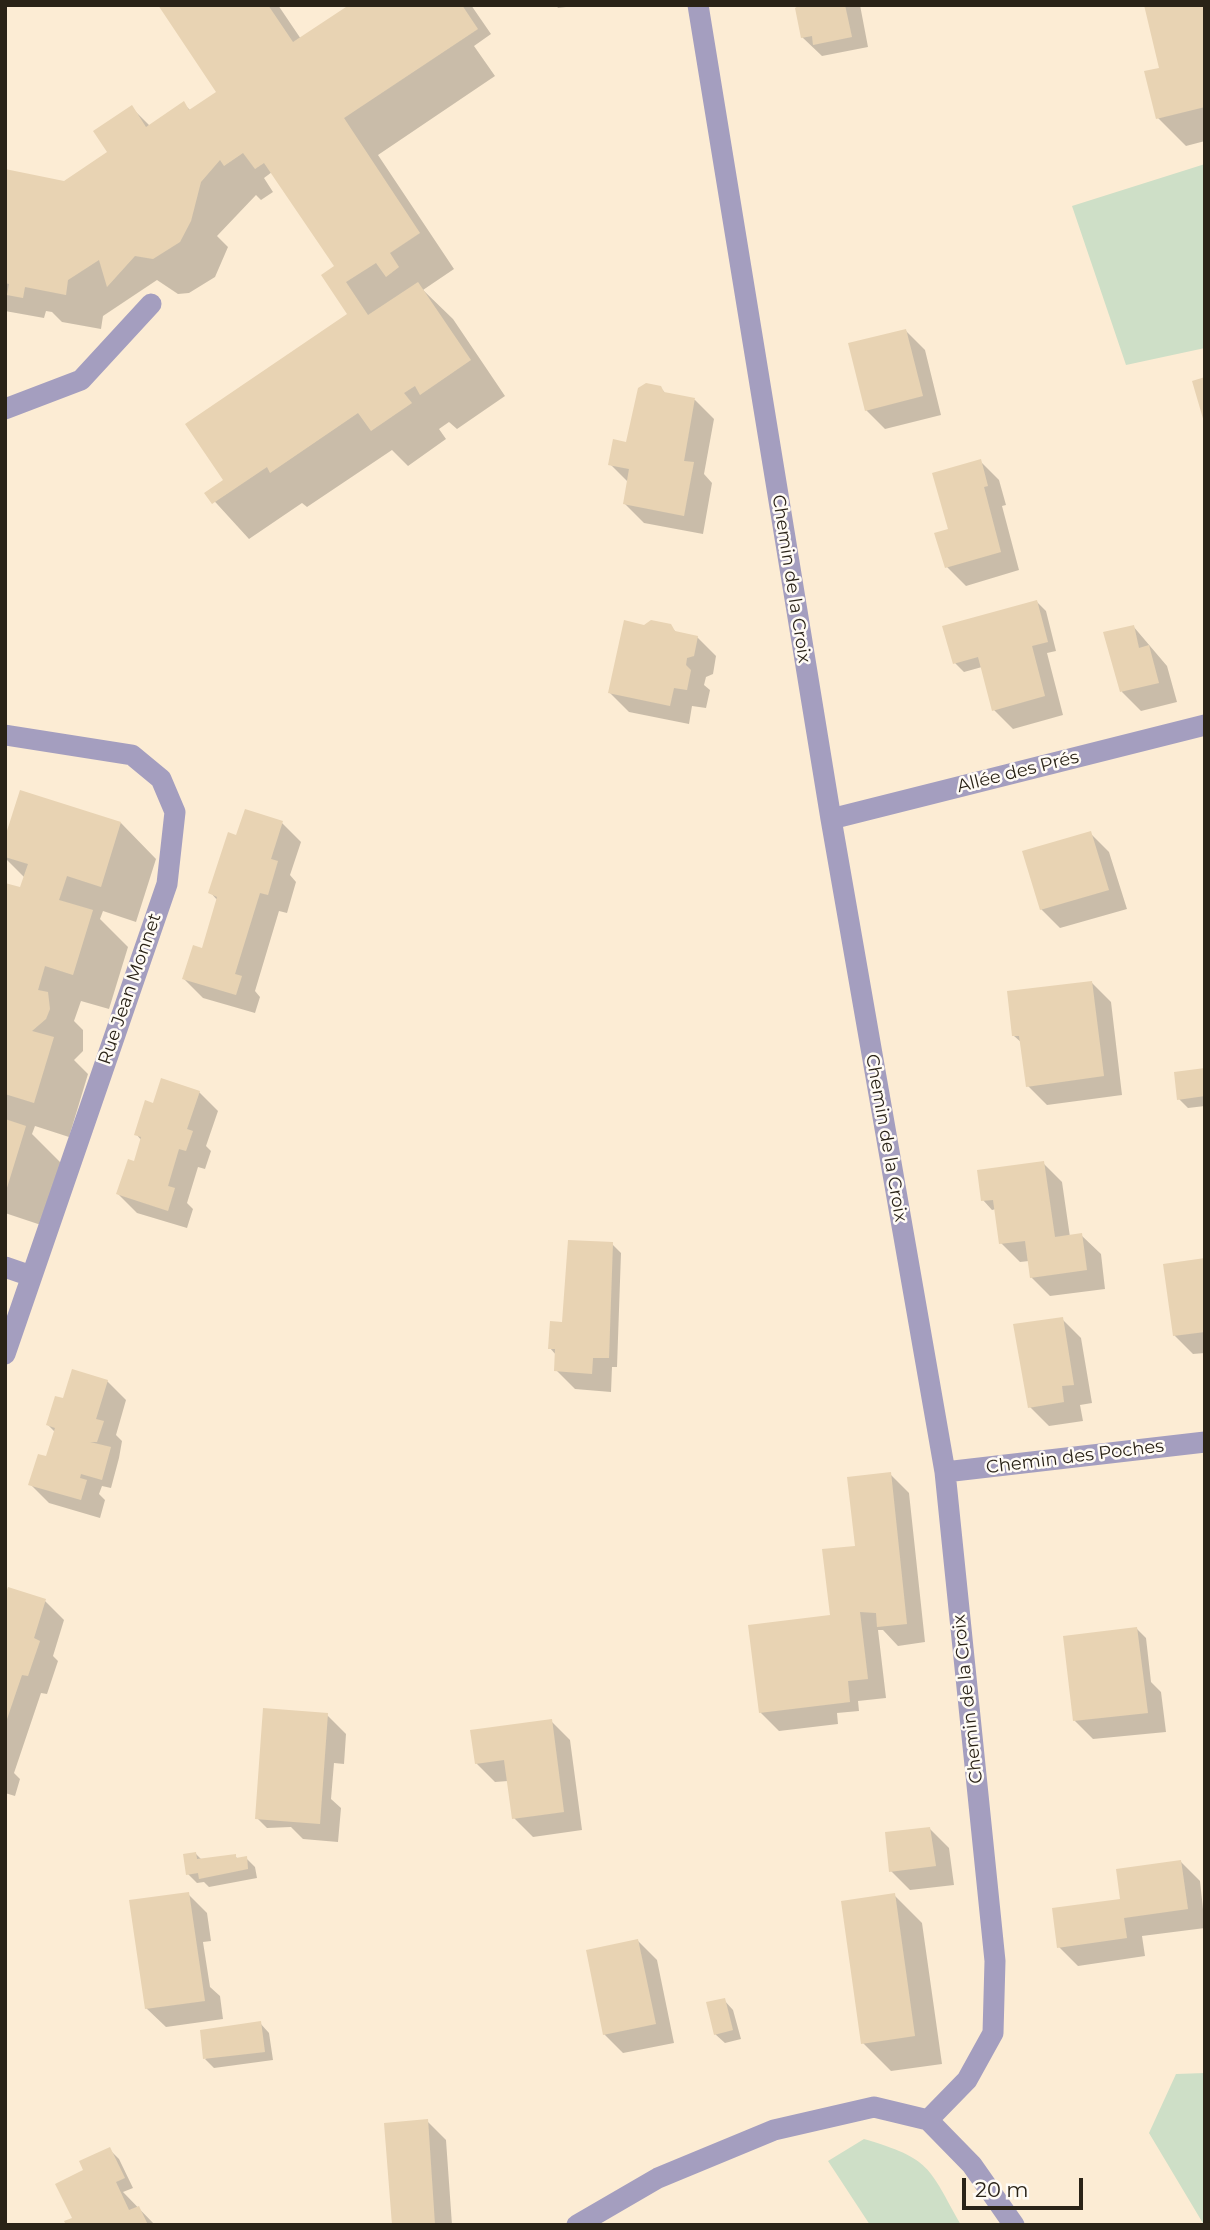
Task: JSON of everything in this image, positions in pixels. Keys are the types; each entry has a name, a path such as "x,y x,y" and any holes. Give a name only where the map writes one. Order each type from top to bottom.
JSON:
{"street":[{"name":"Chemin de la Croix","path":"698,5 831,819 945,1472 995,1961 993,2033 967,2080 928,2120"},
{"path":"5,409 81,380 151,304"},
{"name":"Allée des Prés","path":"831,819 1205,725"},
{"name":"Rue Jean Monnet","path":"5,735 132,755 161,779 175,812 167,884 5,1354"},
{"path":"5,1267 32,1276"},
{"name":"Chemin des Poches","path":"945,1472 1205,1442"},
{"path":"577,2225 658,2178 774,2130 874,2107 928,2120 972,2165 1014,2225"}],"green space":[{"path":"1205,164 1205,348 1126,365 1072,206"},
{"path":"1205,2073 1204,2225 1149,2133 1176,2074"},
{"path":"864,2139 903,2153 925,2167 961,2225 870,2225 828,2161"}],"building":[{"path":"158,5 268,5 293,42 349,5 462,5 478,29 344,118 420,233 390,253 399,267 386,277 376,263 346,282 368,315 418,282 471,360 420,395 415,386 404,393 412,403 371,431 358,413 270,473 267,467 212,504 204,493 223,480 185,424 347,314 321,275 334,266 264,163 255,169 243,153 224,166 220,160 201,182 191,221 180,242 153,259 135,256 107,287 99,260 68,280 66,295 25,287 23,298 7,295 9,284 5,283 5,169 64,181 107,152 93,131 132,105 146,127 184,101 189,110 216,92"},
{"path":"800,5 845,5 852,37 813,45 812,36 801,38 795,8"},
{"path":"1144,5 1205,5 1205,107 1156,119 1144,71 1159,68"},
{"path":"906,329 923,396 865,411 848,343"},
{"path":"1205,377 1205,422 1204,422 1192,381"},
{"path":"646,383 661,386 664,392 695,398 684,461 694,462 684,516 623,504 629,469 608,465 613,439 626,442 638,388"},
{"path":"981,459 988,486 984,487 1001,552 945,568 934,533 948,529 932,473"},
{"path":"1037,600 1048,642 1032,646 1045,696 992,711 978,657 953,664 942,626"},
{"path":"624,620 644,625 651,620 671,624 675,631 698,636 694,656 687,658 686,665 691,670 687,690 674,688 670,706 608,693"},
{"path":"1134,625 1139,648 1149,645 1159,683 1120,692 1103,632"},
{"path":"20,790 121,822 101,887 67,876 59,900 93,910 73,975 45,966 38,990 48,992 50,1009 46,1019 32,1031 54,1037 34,1103 5,1094 5,883 20,887 28,864 5,857 5,837"},
{"path":"245,809 283,821 271,859 278,861 268,895 260,893 235,974 242,976 236,995 182,979 193,945 202,948 217,897 208,893 228,832 236,835"},
{"path":"1091,831 1109,890 1040,910 1022,851"},
{"path":"1092,981 1104,1076 1026,1087 1019,1036 1012,1036 1007,991"},
{"path":"1205,1068 1205,1096 1177,1100 1174,1072"},
{"path":"161,1078 200,1091 187,1129 193,1131 186,1151 179,1149 168,1186 175,1188 168,1211 116,1194 128,1159 134,1161 141,1137 134,1135 145,1100 153,1103"},
{"path":"5,1119 26,1126 6,1191 5,1191"},
{"path":"1044,1161 1055,1237 1082,1233 1087,1270 1030,1278 1025,1241 999,1244 993,1200 981,1201 977,1170"},
{"path":"568,1240 613,1242 609,1358 593,1358 592,1374 554,1371 555,1349 548,1349 550,1321 562,1322"},
{"path":"1205,1258 1205,1332 1173,1336 1163,1264"},
{"path":"1063,1317 1074,1385 1062,1386 1064,1402 1028,1408 1013,1324"},
{"path":"72,1369 108,1380 96,1419 104,1421 97,1442 90,1442 111,1447 102,1480 81,1474 80,1478 87,1480 81,1500 28,1485 38,1454 46,1456 55,1428 46,1425 55,1396 63,1398"},
{"path":"891,1472 907,1624 877,1627 876,1613 860,1612 868,1679 848,1681 850,1702 759,1713 748,1625 830,1615 822,1549 855,1546 847,1477"},
{"path":"8,1587 46,1599 34,1638 40,1641 28,1676 22,1675 6,1722 5,1596"},
{"path":"1137,1627 1148,1713 1073,1721 1063,1636"},
{"path":"263,1708 328,1713 320,1824 255,1819"},
{"path":"552,1719 564,1812 512,1819 504,1760 475,1764 470,1730"},
{"path":"930,1827 936,1866 889,1872 885,1832"},
{"path":"196,1852 197,1859 236,1854 236,1858 247,1856 248,1869 199,1879 198,1873 186,1875 183,1854"},
{"path":"1181,1860 1188,1909 1124,1918 1127,1938 1057,1948 1052,1908 1120,1899 1116,1869"},
{"path":"189,1892 205,2001 145,2009 129,1900"},
{"path":"895,1893 915,2036 861,2044 841,1901"},
{"path":"638,1939 656,2024 603,2035 586,1950"},
{"path":"725,1998 733,2030 714,2035 706,2002"},
{"path":"261,2021 265,2052 203,2059 200,2030"},
{"path":"428,2119 435,2225 392,2225 384,2123"},
{"path":"110,2147 125,2178 116,2182 129,2210 139,2206 148,2225 66,2225 64,2221 72,2218 55,2184 83,2170 79,2161"}]}
